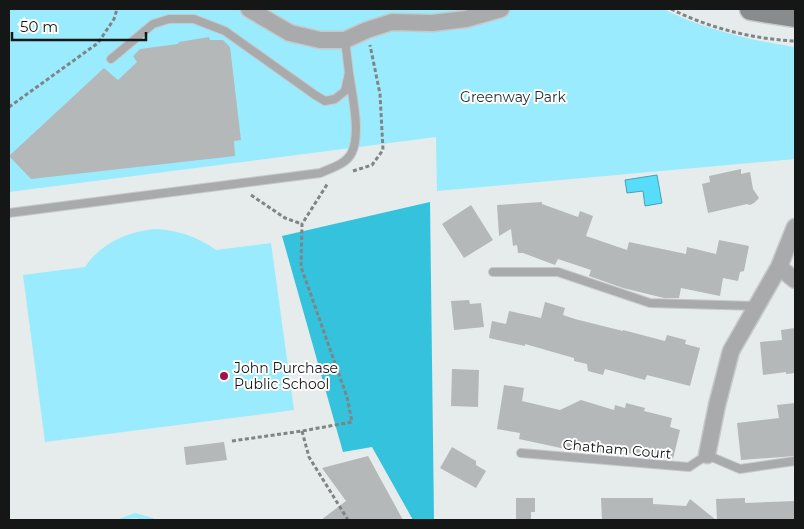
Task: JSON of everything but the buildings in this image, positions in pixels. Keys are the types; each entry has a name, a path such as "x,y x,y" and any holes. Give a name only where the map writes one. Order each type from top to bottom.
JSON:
{"main road":[{"path":"751,9 795,16"}],"street":[{"path":"249,9 290,34 320,40 345,40 392,22 432,23 466,19 501,9"},
{"path":"707,455 730,352 779,266 795,227"},
{"path":"779,266 795,280"}],"lane":[{"path":"111,59 153,24 169,19 194,20 225,31 325,101 334,99 344,91 349,73"},
{"path":"9,213 320,172 342,163 352,152 356,133 345,40"},
{"path":"493,272 558,272 650,303 756,306"},
{"name":"Chatham Court","path":"521,453 689,467 707,455"},
{"path":"707,455 740,469 795,461"}],"path":[{"path":"9,107 98,43 114,18 117,9"},
{"path":"671,9 693,20 730,30 777,40 795,41"},
{"path":"348,172 372,165 383,150 380,94 367,30"},
{"path":"232,441 352,422 347,397 301,267 302,224 332,177"},
{"path":"234,184 285,218 302,224"},
{"path":"302,431 309,457 348,520"}],"green space":[{"name":"Greenway Park","path":"9,9 663,9 695,23 728,33 795,47 795,159 437,191 436,137 9,192"},
{"path":"154,229 187,235 216,250 271,243 294,410 45,442 23,275 85,267 99,251 115,240 134,233"},
{"path":"135,513 155,520 138,520 137,518 116,520"}],"shaded area":[{"path":"657,175 662,203 645,206 643,191 627,193 625,180"},
{"path":"430,202 434,520 413,520 372,447 343,452 282,236"}],"place":[{"name":"John Purchase Public School","path":"224,376"}]}
